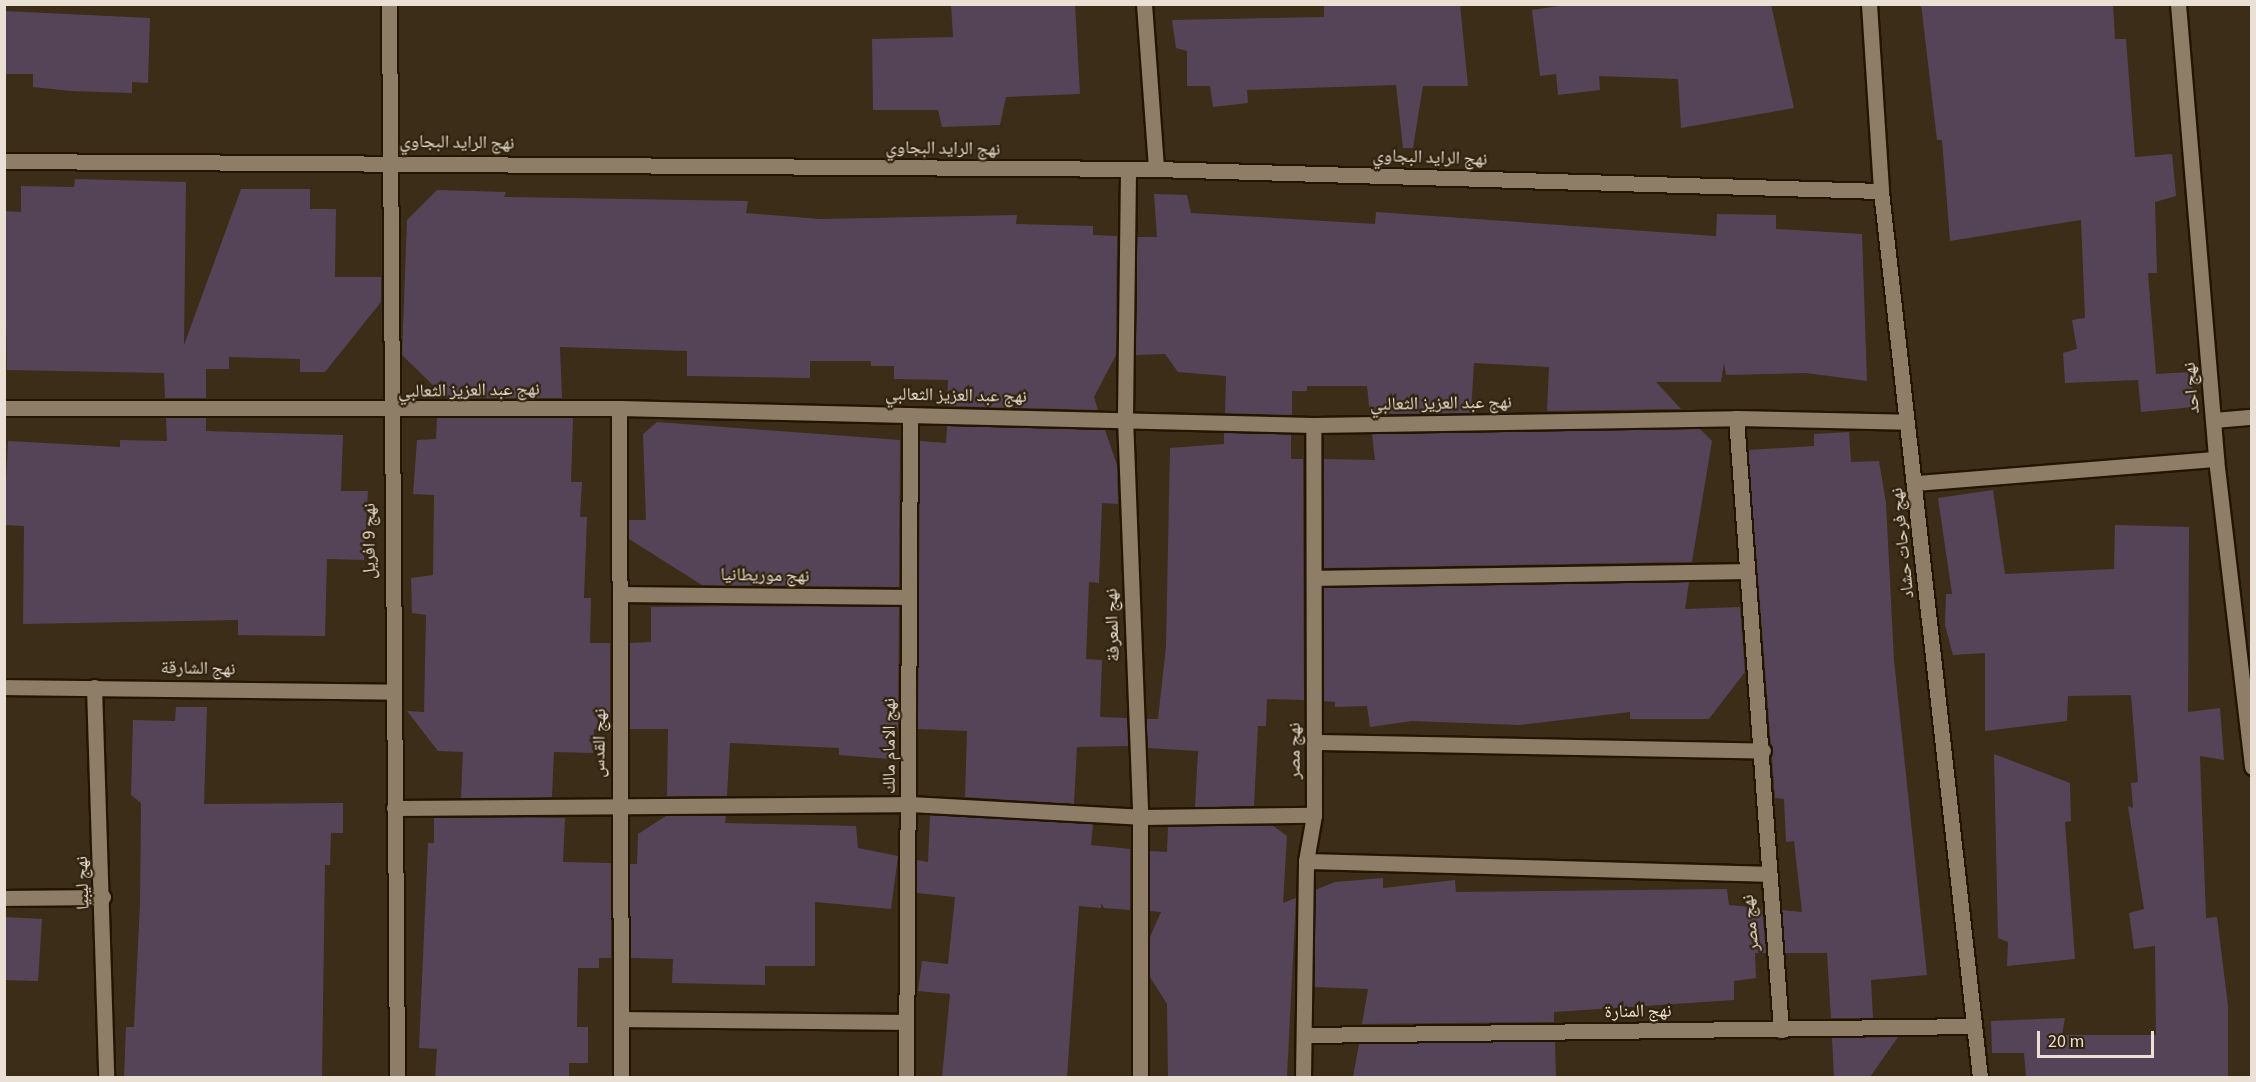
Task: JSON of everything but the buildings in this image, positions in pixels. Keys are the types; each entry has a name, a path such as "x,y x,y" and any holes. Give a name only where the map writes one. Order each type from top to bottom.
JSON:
{"street":[{"name":"نهج 9 افريل","path":"389,4 392,162 388,412 397,1077"},
{"path":"1144,4 1156,169"},
{"name":"نهج فرحات حشاد","path":"1869,4 1881,191 1906,422 1916,483 1971,1026 1980,1077"},
{"name":"نهج احد","path":"2178,4 2216,459 2252,767"},
{"name":"نهج الرايد البجاوي","path":"4,161 392,162 1128,171 1156,169 1881,191"},
{"name":"نهج المعرفة","path":"1128,171 1125,418 1140,817 1140,1077"},
{"name":"نهج عبد العزيز الثعالبي","path":"4,408 388,412 620,408 1125,418 1313,425 1736,418 1906,422"},
{"name":"نهج القدس","path":"620,408 621,1077"},
{"name":"نهج الامام مالك","path":"906,1077 910,804 910,415"},
{"path":"2214,420 2252,417"},
{"name":"نهج مصر","path":"1736,418 1745,571 1763,752 1766,874 1781,1030"},
{"name":"نهج مصر","path":"1304,1077 1306,861 1314,815 1313,425"},
{"path":"1916,483 2216,459"},
{"path":"1314,578 1745,571"},
{"name":"نهج موريطانيا","path":"622,594 909,597"},
{"name":"نهج الشارقة","path":"4,687 391,692"},
{"name":"نهج ليبيا","path":"94,687 103,897 106,1077"},
{"path":"1314,742 1763,752"},
{"path":"394,808 910,804 1140,817 1314,815"},
{"path":"1306,861 1766,874"},
{"path":"4,898 103,897"},
{"path":"622,1019 906,1022"},
{"name":"نهج المنارة","path":"1305,1035 1971,1026"}]}
